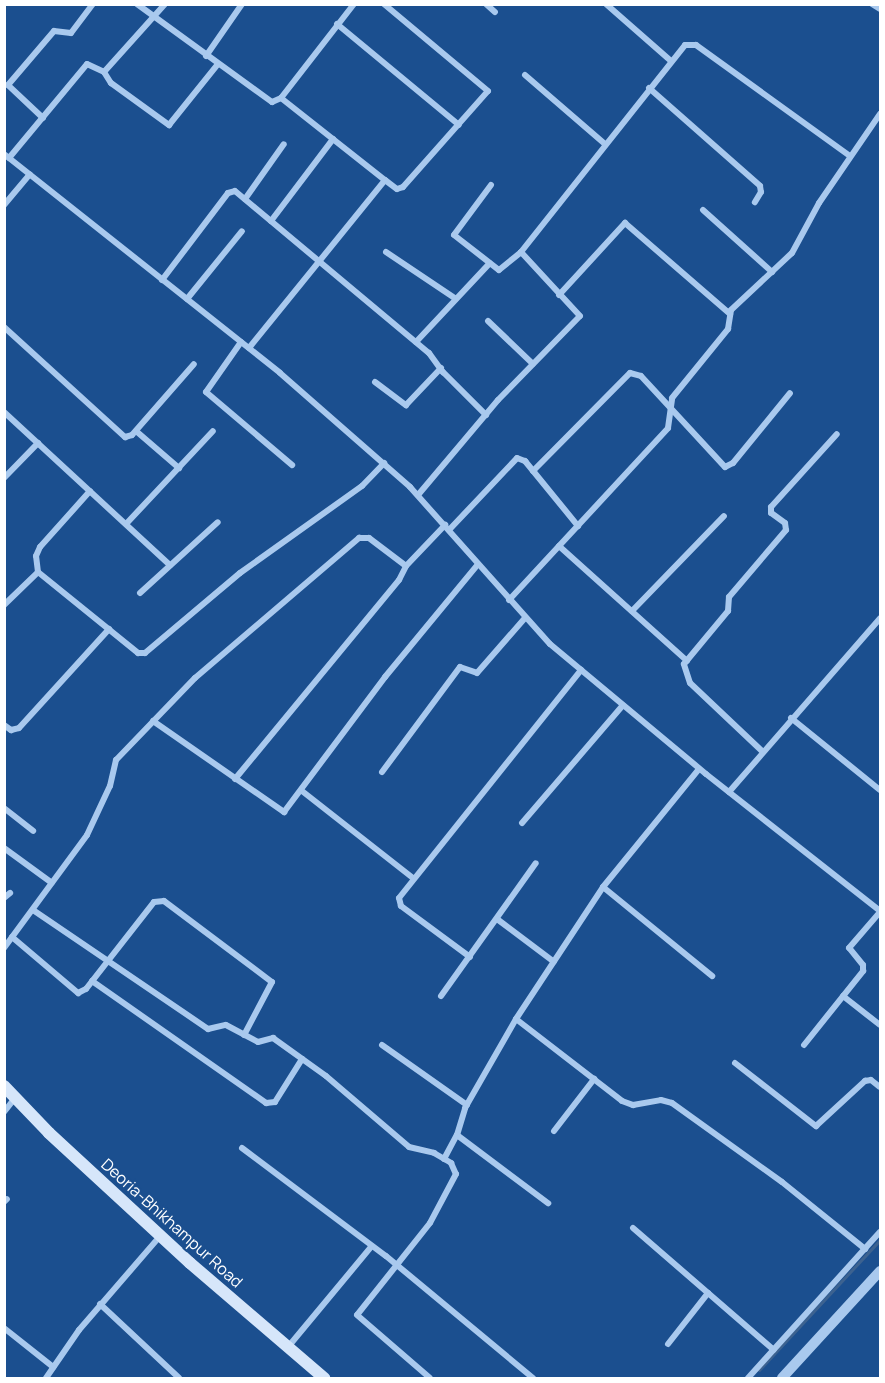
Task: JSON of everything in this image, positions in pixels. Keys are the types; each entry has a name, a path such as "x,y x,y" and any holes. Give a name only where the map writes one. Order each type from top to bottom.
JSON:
{"main road":[{"name":"Deoria-Bhikhampur Road","path":"4,1086 160,1236 324,1378"}],"street":[{"path":"43,118 8,85 54,31 71,33 93,4"},
{"path":"137,4 267,100 281,98 354,4"},
{"path":"104,72 165,4"},
{"path":"206,56 242,4"},
{"path":"281,98 397,189 403,187 486,95 486,86 384,4"},
{"path":"486,4 495,12"},
{"path":"606,4 670,61"},
{"path":"872,4 880,9"},
{"path":"337,24 459,125"},
{"path":"491,185 454,232 490,263 502,270 521,252 670,61 685,45 696,45 850,156"},
{"path":"218,64 169,124 111,83 104,72 87,64 43,118 7,156 249,348 384,463 418,495 525,618 581,670 699,769 880,912 851,944 849,951 864,967 804,1045"},
{"path":"525,75 605,144"},
{"path":"649,88 760,186 761,192 755,202"},
{"path":"509,600 668,428 672,398 728,328 729,314 792,253 850,156 880,114"},
{"path":"271,221 333,139"},
{"path":"245,200 284,144"},
{"path":"4,205 30,174"},
{"path":"249,348 385,180"},
{"path":"162,280 228,193 234,191 416,342 486,415"},
{"path":"703,210 772,272"},
{"path":"559,295 625,223 729,314"},
{"path":"187,299 242,231"},
{"path":"386,252 456,300"},
{"path":"418,495 486,415 580,316 521,252"},
{"path":"416,342 490,263"},
{"path":"488,321 533,364"},
{"path":"4,327 125,437 136,431 194,364"},
{"path":"241,342 206,392 292,465"},
{"path":"375,382 406,405 441,368"},
{"path":"533,471 630,373 641,376 725,467 733,463 790,393"},
{"path":"4,412 170,565"},
{"path":"136,431 179,468"},
{"path":"126,524 213,431"},
{"path":"763,752 690,682 683,669 728,611 729,597 786,530 785,524 771,513 771,507 837,434"},
{"path":"4,478 38,443"},
{"path":"235,779 399,580 406,566 513,459 522,458 578,526"},
{"path":"90,491 40,547 36,556 38,572 138,653 145,653 240,573 362,486 384,463"},
{"path":"632,611 724,516"},
{"path":"140,593 218,522"},
{"path":"4,948 96,820 116,760 153,721 267,614 359,538 369,538 406,566"},
{"path":"559,546 687,661"},
{"path":"153,721 281,812 302,791 385,678 478,564"},
{"path":"4,605 38,572"},
{"path":"382,772 460,667 477,673 525,618"},
{"path":"729,792 790,718 880,618"},
{"path":"4,725 11,730 19,728 109,629"},
{"path":"470,957 401,906 399,898 581,670"},
{"path":"522,823 623,705"},
{"path":"790,718 880,790"},
{"path":"444,1159 457,1135 467,1105 516,1019 603,887 699,769"},
{"path":"302,791 413,878"},
{"path":"4,808 33,831"},
{"path":"4,848 52,883"},
{"path":"441,996 536,863"},
{"path":"603,887 712,976"},
{"path":"12,937 74,992 82,992 154,902 164,901 272,982 244,1035"},
{"path":"33,910 208,1029 226,1025 258,1042 273,1038 409,1147 444,1159 455,1170 451,1187 430,1223 357,1315 430,1378"},
{"path":"497,919 554,962"},
{"path":"92,981 266,1103 275,1102 302,1059"},
{"path":"843,996 880,1025"},
{"path":"516,1019 627,1104 661,1100 672,1103 782,1182 865,1249"},
{"path":"382,1045 467,1105"},
{"path":"735,1063 816,1126 865,1081 871,1080 880,1087"},
{"path":"554,1131 594,1079"},
{"path":"4,1112 16,1098"},
{"path":"457,1135 548,1203"},
{"path":"242,1148 396,1265 532,1378"},
{"path":"633,1228 774,1350"},
{"path":"748,1378 880,1232"},
{"path":"46,1378 100,1304 160,1236"},
{"path":"288,1347 372,1246"},
{"path":"782,1378 880,1271"},
{"path":"668,1344 708,1293"},
{"path":"100,1304 179,1378"},
{"path":"4,1328 53,1368"}],"waterway":[{"path":"759,1370 880,1240"}]}
